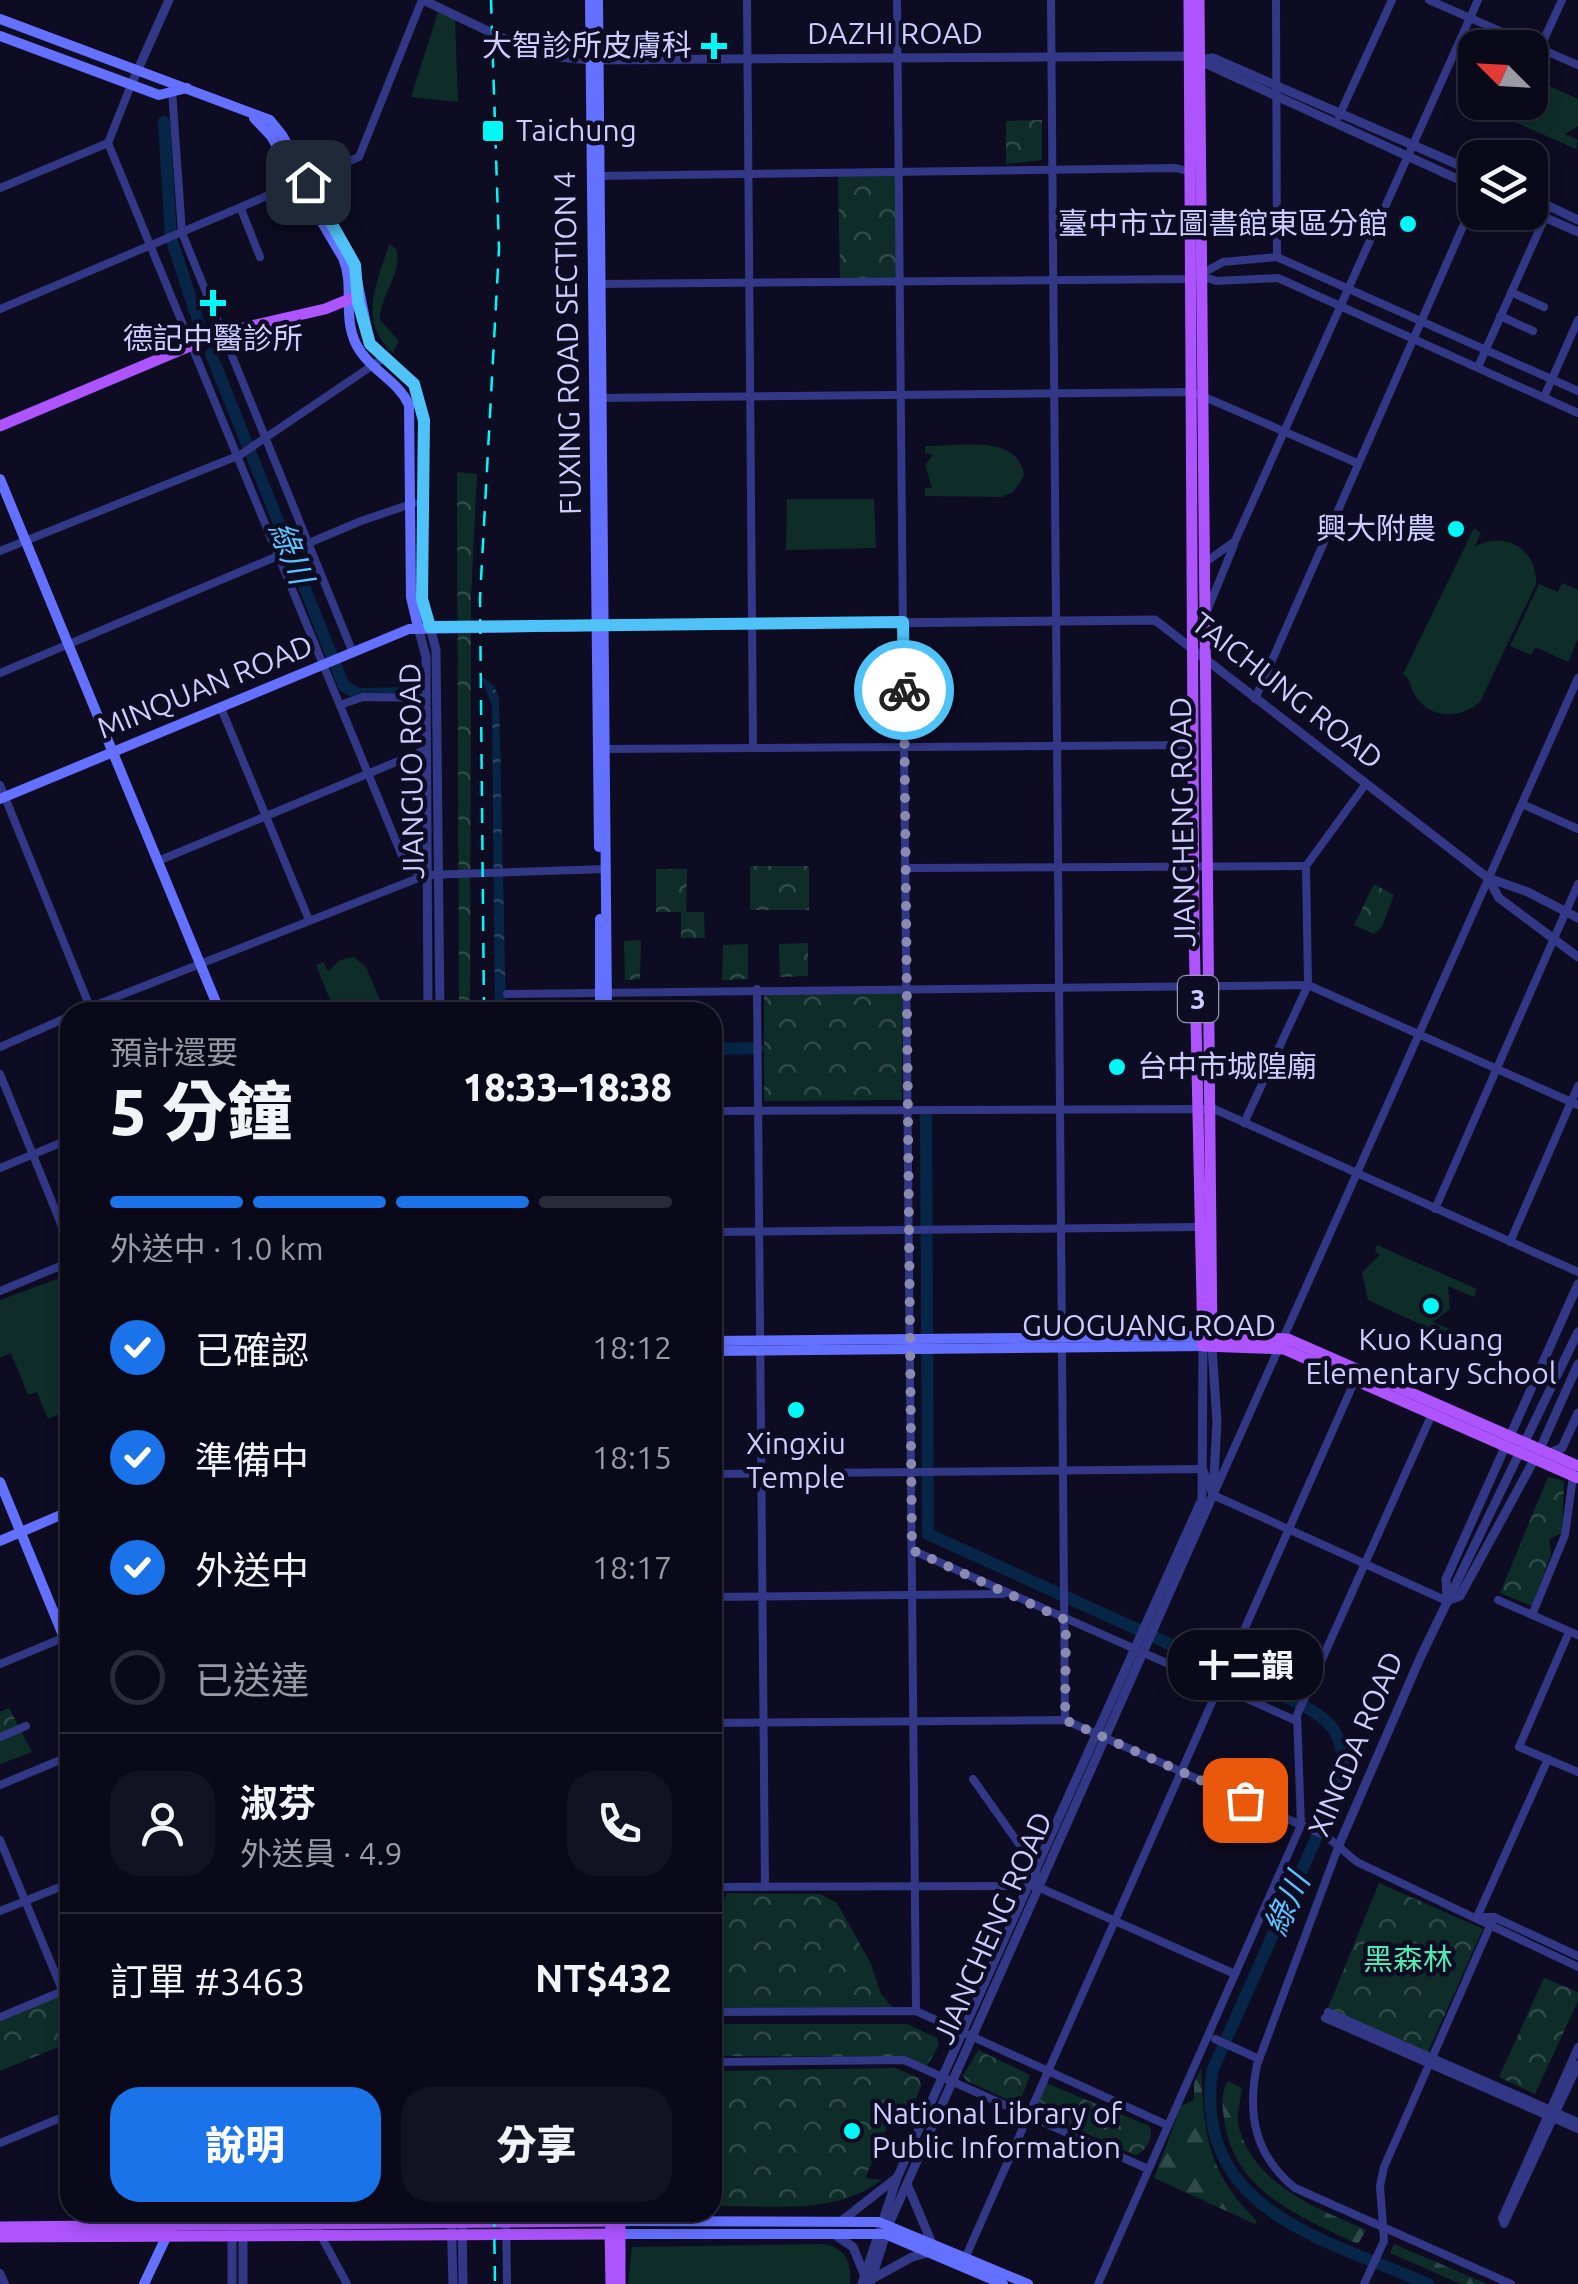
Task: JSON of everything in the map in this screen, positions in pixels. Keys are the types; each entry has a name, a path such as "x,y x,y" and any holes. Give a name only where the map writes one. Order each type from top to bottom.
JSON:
{"main road":[{"name":"FUXING ROAD SECTION 4","path":"590,0 594,61 604,1002"},
{"name":"FUXING ROAD SECTION 4","path":"594,61 598,0"},
{"name":"JIANCHENG ROAD","path":"1189,0 1194,58 1198,394 1205,566 1201,656"},
{"name":"JIANCHENG ROAD","path":"1194,58 1200,0"},
{"name":"JIANGUO ROAD","path":"0,19 172,81 268,125 348,269 352,335 370,366 400,390 409,404 424,627"},
{"path":"0,36 131,85 172,95 187,88"},
{"name":"JIANGUO ROAD","path":"352,299 366,336 382,359 418,393 424,420 418,503"},
{"path":"0,426 219,334 352,299"},
{"name":"JIANCHENG ROAD","path":"1198,394 1194,554 1210,864 1199,1227 1208,1341"},
{"path":"0,479 216,1002"},
{"name":"TAICHUNG ROAD","path":"424,627 599,626"},
{"name":"MINQUAN ROAD","path":"2,794 424,627"},
{"name":"JIANCHENG ROAD","path":"1202,746 1195,864 1214,1109 1208,1341"},
{"path":"722,1342 915,1345"},
{"name":"GUOGUANG ROAD","path":"915,1345 1281,1342 1542,1453 1576,1473"},
{"path":"722,1351 760,1345"},
{"name":"GUOGUANG ROAD","path":"1358,1375 1432,1414 1508,1440"},
{"path":"0,1482 60,1620"},
{"path":"0,1540 60,1515"},
{"path":"144,2284 173,2222"},
{"path":"317,2230 361,2222"},
{"path":"0,2237 237,2224 317,2230 456,2222"},
{"path":"560,2222 838,2224 882,2229 966,2256 1028,2284"},
{"path":"615,2223 820,2234 882,2229"},
{"path":"611,2284 615,2223"},
{"path":"615,2223 620,2284"},
{"path":"0,2227 169,2229"},
{"path":"931,2247 997,2283"}],"street":[{"path":"169,0 108,143 281,557 339,659"},
{"path":"0,309 359,158 422,0"},
{"name":"DAZHI ROAD","path":"422,0 538,55 594,61 1212,58 1276,85 1458,178"},
{"path":"747,0 753,746"},
{"path":"897,0 908,1230 915,1345 912,1723 916,2011"},
{"path":"1051,0 1066,1471 1065,1720"},
{"path":"1276,0 1277,257"},
{"path":"1337,119 1392,0"},
{"path":"1430,0 1498,30"},
{"path":"1204,617 1339,305 1478,0"},
{"path":"1548,31 1562,0"},
{"path":"1548,52 1578,65"},
{"name":"DAZHI ROAD","path":"1194,58 1279,99 1414,145 1458,164"},
{"path":"172,81 182,233 260,444 305,546 339,659 340,705 407,868 426,875"},
{"path":"0,188 108,143"},
{"path":"595,176 1052,170 1196,175"},
{"path":"1548,206 1578,220"},
{"path":"241,209 260,257"},
{"path":"1548,219 1578,232"},
{"path":"1255,699 1461,230"},
{"path":"1478,367 1539,230"},
{"path":"1197,277 1223,262 1277,257 1578,390"},
{"path":"596,284 1278,278 1578,413"},
{"path":"1511,292 1544,307"},
{"path":"1500,316 1534,331"},
{"path":"1544,397 1578,320"},
{"path":"0,552 260,444 382,359"},
{"path":"597,398 1198,394 1357,463"},
{"path":"0,673 418,503"},
{"path":"1194,554 1205,566 1236,541"},
{"name":"TAICHUNG ROAD","path":"599,626 1155,620 1488,878 1518,887 1573,915"},
{"name":"JIANGUO ROAD","path":"424,627 428,1002"},
{"name":"JIANGUO ROAD","path":"424,627 436,650 440,1002"},
{"path":"1213,1495 1578,678"},
{"path":"340,705 364,697 426,698"},
{"path":"221,708 309,920"},
{"path":"602,749 1058,743 1202,746"},
{"path":"158,861 425,750"},
{"path":"1244,1123 1308,985 1306,866 1365,785"},
{"path":"2,794 88,1002"},
{"path":"1522,804 1578,829"},
{"path":"907,868 1306,866"},
{"path":"111,1002 426,875 603,869"},
{"name":"TAICHUNG ROAD","path":"1488,878 1499,898 1578,958"},
{"path":"1435,1208 1554,938 1573,915 1578,884"},
{"path":"507,994 1308,985 1574,1104"},
{"path":"757,989 764,1887"},
{"path":"0,1048 60,1021"},
{"path":"0,1074 60,1222"},
{"path":"1510,1242 1574,1104 1578,1086"},
{"path":"722,1111 1062,1106 1214,1109 1578,1272"},
{"path":"0,1168 60,1144"},
{"path":"722,1232 1199,1227"},
{"path":"0,1291 60,1266"},
{"name":"XINGDA ROAD","path":"1448,1601 1446,1579 1578,1284"},
{"name":"XINGDA ROAD","path":"1511,2284 1295,2188 1274,2168 1259,2142 1251,2112 1259,2059 1339,1845 1448,1601 1578,1332"},
{"name":"JIANCHENG ROAD","path":"867,2280 902,2180 1102,1735 1202,1500 1208,1341"},
{"name":"JIANCHENG ROAD","path":"1148,1628 1213,1495 1217,1422 1208,1341"},
{"name":"XINGDA ROAD","path":"1448,1601 1460,1596 1542,1453 1578,1364"},
{"path":"966,2256 1358,1375"},
{"name":"XINGDA ROAD","path":"1542,1453 1562,1448 1578,1413"},
{"path":"1098,2284 1235,1974 1305,1827 1298,1716 1432,1414"},
{"path":"722,1474 1203,1470 1213,1495 1448,1601"},
{"path":"1532,1615 1565,1535 1576,1473"},
{"path":"912,1550 1066,1620 1140,1647 1298,1716"},
{"path":"722,1597 1010,1594"},
{"path":"1498,1600 1574,1634 1519,1746 1578,1772"},
{"path":"0,1664 60,1639"},
{"path":"722,1723 1065,1720 1326,1836 1358,1862 1477,1917 1489,1928 1578,1967"},
{"path":"0,1737 26,1726"},
{"name":"JIANCHENG ROAD","path":"1034,1886 1036,1868 1102,1735"},
{"path":"1477,1917 1548,1759"},
{"path":"0,1785 60,1760"},
{"path":"973,1780 1036,1868"},
{"path":"0,1840 60,1977"},
{"path":"0,1911 60,1886"},
{"path":"722,1887 1034,1886 1235,1974"},
{"path":"1477,1917 1494,1917 1578,1956"},
{"path":"1364,2284 1385,2228 1380,2186 1384,2168 1494,1917"},
{"path":"0,2017 60,1992"},
{"path":"722,2012 916,2011 1167,2125"},
{"path":"1326,2015 1578,2126"},
{"path":"1215,2039 1259,2059"},
{"path":"1578,2047 1552,2114 1504,2224 1502,2218 1552,2114 1578,2066"},
{"path":"722,2062 904,2060 1148,2169"},
{"path":"0,2144 60,2118"},
{"path":"820,2234 848,2240 867,2280 931,2247 902,2180 838,2224"},
{"path":"313,2222 347,2284"},
{"path":"453,2284 456,2222"},
{"path":"456,2222 463,2284"},
{"path":"506,2222 507,2284"},
{"path":"232,2284 237,2224"},
{"path":"237,2224 244,2284"},
{"path":"0,2273 5,2284"}],"green space":[{"path":"438,12 455,19 458,102 411,97"},
{"path":"1548,85 1578,99 1578,126 1565,134 1578,140 1576,149 1510,120 1548,120"},
{"path":"1042,120 1042,160 1006,164 1006,121"},
{"path":"895,173 897,279 840,280 838,175"},
{"path":"389,244 396,249 398,258 380,320 399,341 393,353 382,341 373,315 376,287"},
{"path":"925,446 1000,448 1020,462 1024,476 1013,492 1001,497 925,496 925,488 932,488 925,465 933,455 925,453"},
{"path":"457,472 477,474 471,597 470,1002 459,1002"},
{"path":"787,499 874,499 876,548 786,550"},
{"path":"1474,528 1481,533 1475,546 1509,542 1526,553 1536,584 1480,702 1464,712 1437,713 1421,703 1403,674"},
{"path":"1562,583 1578,590 1578,639 1568,662 1535,647 1531,655 1510,646 1539,584 1558,592"},
{"path":"750,866 809,866 809,910 750,910"},
{"path":"656,869 687,869 686,912 704,912 705,938 681,938 681,912 656,912"},
{"path":"1374,884 1394,895 1382,927 1374,934 1354,925"},
{"path":"641,940 640,979 625,980 624,941"},
{"path":"808,943 808,976 780,977 779,944"},
{"path":"748,944 748,979 722,980 723,945"},
{"path":"354,957 366,967 381,1002 331,1002 316,965 323,962 328,971 340,960"},
{"path":"764,993 902,993 902,1100 764,1101"},
{"path":"1377,1245 1477,1289 1474,1297 1448,1286 1450,1309 1433,1322 1452,1330 1448,1337 1368,1300 1362,1272 1380,1255 1375,1251"},
{"path":"60,1278 60,1414 48,1419 37,1392 28,1395 11,1353 0,1358 0,1300"},
{"path":"1548,1477 1564,1481 1562,1533 1549,1539 1551,1554 1532,1606 1500,1593"},
{"path":"9,1708 32,1752 0,1764 0,1712"},
{"name":"黑森林","path":"1379,1883 1483,1929 1428,2052 1328,2008"},
{"path":"727,1893 820,1894 837,1903 871,1964 881,1994 894,2009 722,2008 722,1906"},
{"path":"1544,1978 1578,1992 1578,2001 1535,2094 1499,2077"},
{"path":"60,1995 60,2046 0,2071 0,2019"},
{"path":"722,2024 907,2024 937,2038 939,2045 927,2066 901,2057 722,2056"},
{"path":"978,2050 1030,2075 1021,2099 1013,2102 967,2081 963,2076"},
{"path":"895,2068 919,2078 921,2086 908,2119 892,2115 865,2178 882,2180 843,2199 822,2204 722,2206 722,2071"},
{"path":"1201,2068 1211,2151 1228,2185 1257,2221 1255,2224 1154,2178 1181,2106 1194,2100 1194,2083"},
{"path":"1228,2081 1242,2088 1238,2124 1259,2165 1273,2180 1308,2203 1366,2230 1358,2244 1292,2212 1255,2183 1240,2165 1224,2118 1224,2090"},
{"path":"1046,2083 1149,2126 1151,2134 1143,2151 1135,2155 1039,2113 1036,2106"},
{"path":"824,2244 838,2249 846,2258 850,2284 628,2284 632,2247"},
{"path":"1394,2244 1487,2284 1461,2284 1390,2253"}],"water":[{"path":"481,676 494,686 499,698 506,1002 495,1002 492,706"}],"waterway":[{"name":"綠川","path":"164,122 171,238 201,330"},
{"name":"綠川","path":"211,354 344,686 358,694 412,693"},
{"name":"綠川","path":"722,1049 758,1048"},
{"name":"綠川","path":"926,1115 928,1534 1284,1696 1322,1717 1337,1735 1343,1778 1212,2071 1212,2119 1223,2157 1245,2188 1275,2214 1349,2252 1428,2284"}],"railway":[{"path":"484,1002 480,598 499,249 491,0"},
{"path":"494,2222 495,2284"}],"way so far":[{"path":"904,690 912,1550 1066,1620 1065,1720 1245,1800"}],"place":[{"name":"大智診所皮膚科","path":"714,46"},
{"name":"Taichung","path":"493,131"},
{"name":"臺中市立圖書館東區分館","path":"1408,224"},
{"name":"德記中醫診所","path":"213,303"},
{"name":"興大附農","path":"1456,529"},
{"name":"台中市城隍廟","path":"1117,1067"},
{"name":"Kuo Kuang Elementary School","path":"1431,1306"},
{"name":"Xingxiu Temple","path":"796,1410"},
{"name":"十二韻","path":"1245,1800"},
{"name":"National Library of Public Information","path":"852,2131"}],"route":[{"path":"308,182 355,265 362,326 370,344 382,359 414,384 422,404 422,599 430,627 903,622 904,690"}]}
